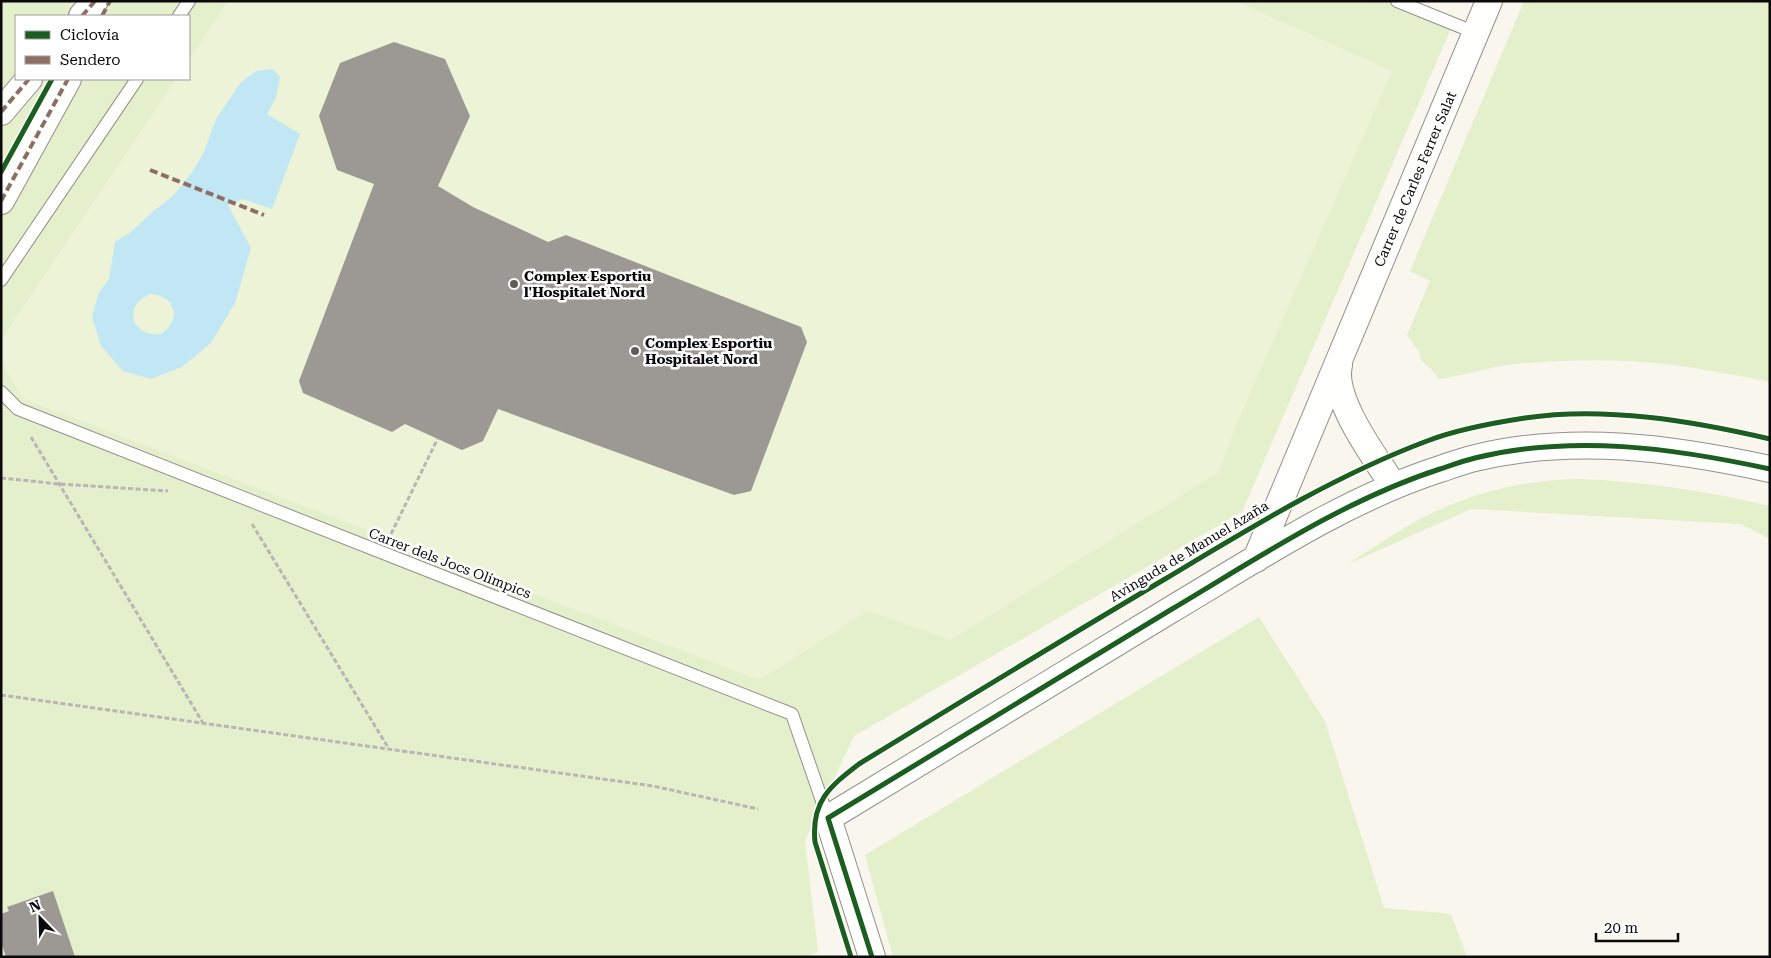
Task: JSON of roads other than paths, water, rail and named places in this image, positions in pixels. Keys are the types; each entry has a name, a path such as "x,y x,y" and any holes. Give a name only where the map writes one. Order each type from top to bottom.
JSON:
{"street":[{"path":"83,15 95,1"},
{"path":"103,15 110,1"},
{"name":"Carrer de Carles Ferrer Salat","path":"1256,559 1489,1"},
{"path":"1,112 28,80"},
{"path":"1,201 67,80"},
{"name":"Carrer de Carles Ferrer Salat","path":"1341,358 1337,373 1341,396 1393,485"},
{"path":"872,957 828,818 1256,559 1333,516 1393,485 1474,458 1534,448 1596,444 1660,449 1719,458 1770,469"}],"lane":[{"path":"180,15 189,1"},
{"path":"1396,1 1476,33"},
{"path":"1,280 136,80"},
{"name":"Carrer dels Jocs Olímpics","path":"4,395 18,409 792,714 828,818"}],"water":[{"path":"273,69 280,77 276,98 267,114 300,134 272,209 243,199 228,205 251,248 235,303 211,343 182,367 151,379 123,371 101,346 92,317 99,292 109,279 115,242 131,232 173,196 191,174 203,154 216,119 241,82 256,71","holes":["151,294 159,296 171,304 174,316 168,328 161,334 151,334 137,326 134,312 136,305 142,299"]}],"place":[{"name":"Complex Esportiu l'Hospitalet Nord","path":"514,284"},
{"name":"Complex Esportiu Hospitalet Nord","path":"635,351"}]}
